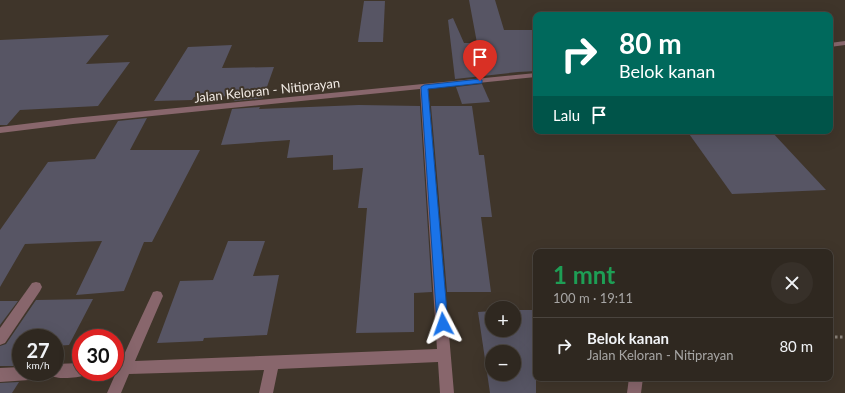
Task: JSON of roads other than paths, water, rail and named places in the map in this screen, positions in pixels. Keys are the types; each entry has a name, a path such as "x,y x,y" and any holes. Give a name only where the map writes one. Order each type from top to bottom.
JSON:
{"street":[{"path":"833,44 845,43"},
{"name":"Jalan Keloran - Nitiprayan","path":"0,130 73,120 533,75"},
{"path":"424,87 447,393"},
{"path":"0,339 36,287"},
{"path":"124,359 157,296"},
{"path":"124,367 272,363 445,355"},
{"path":"266,393 272,363"},
{"path":"0,375 12,374"},
{"path":"114,393 117,381"},
{"path":"634,393 636,381"}]}
